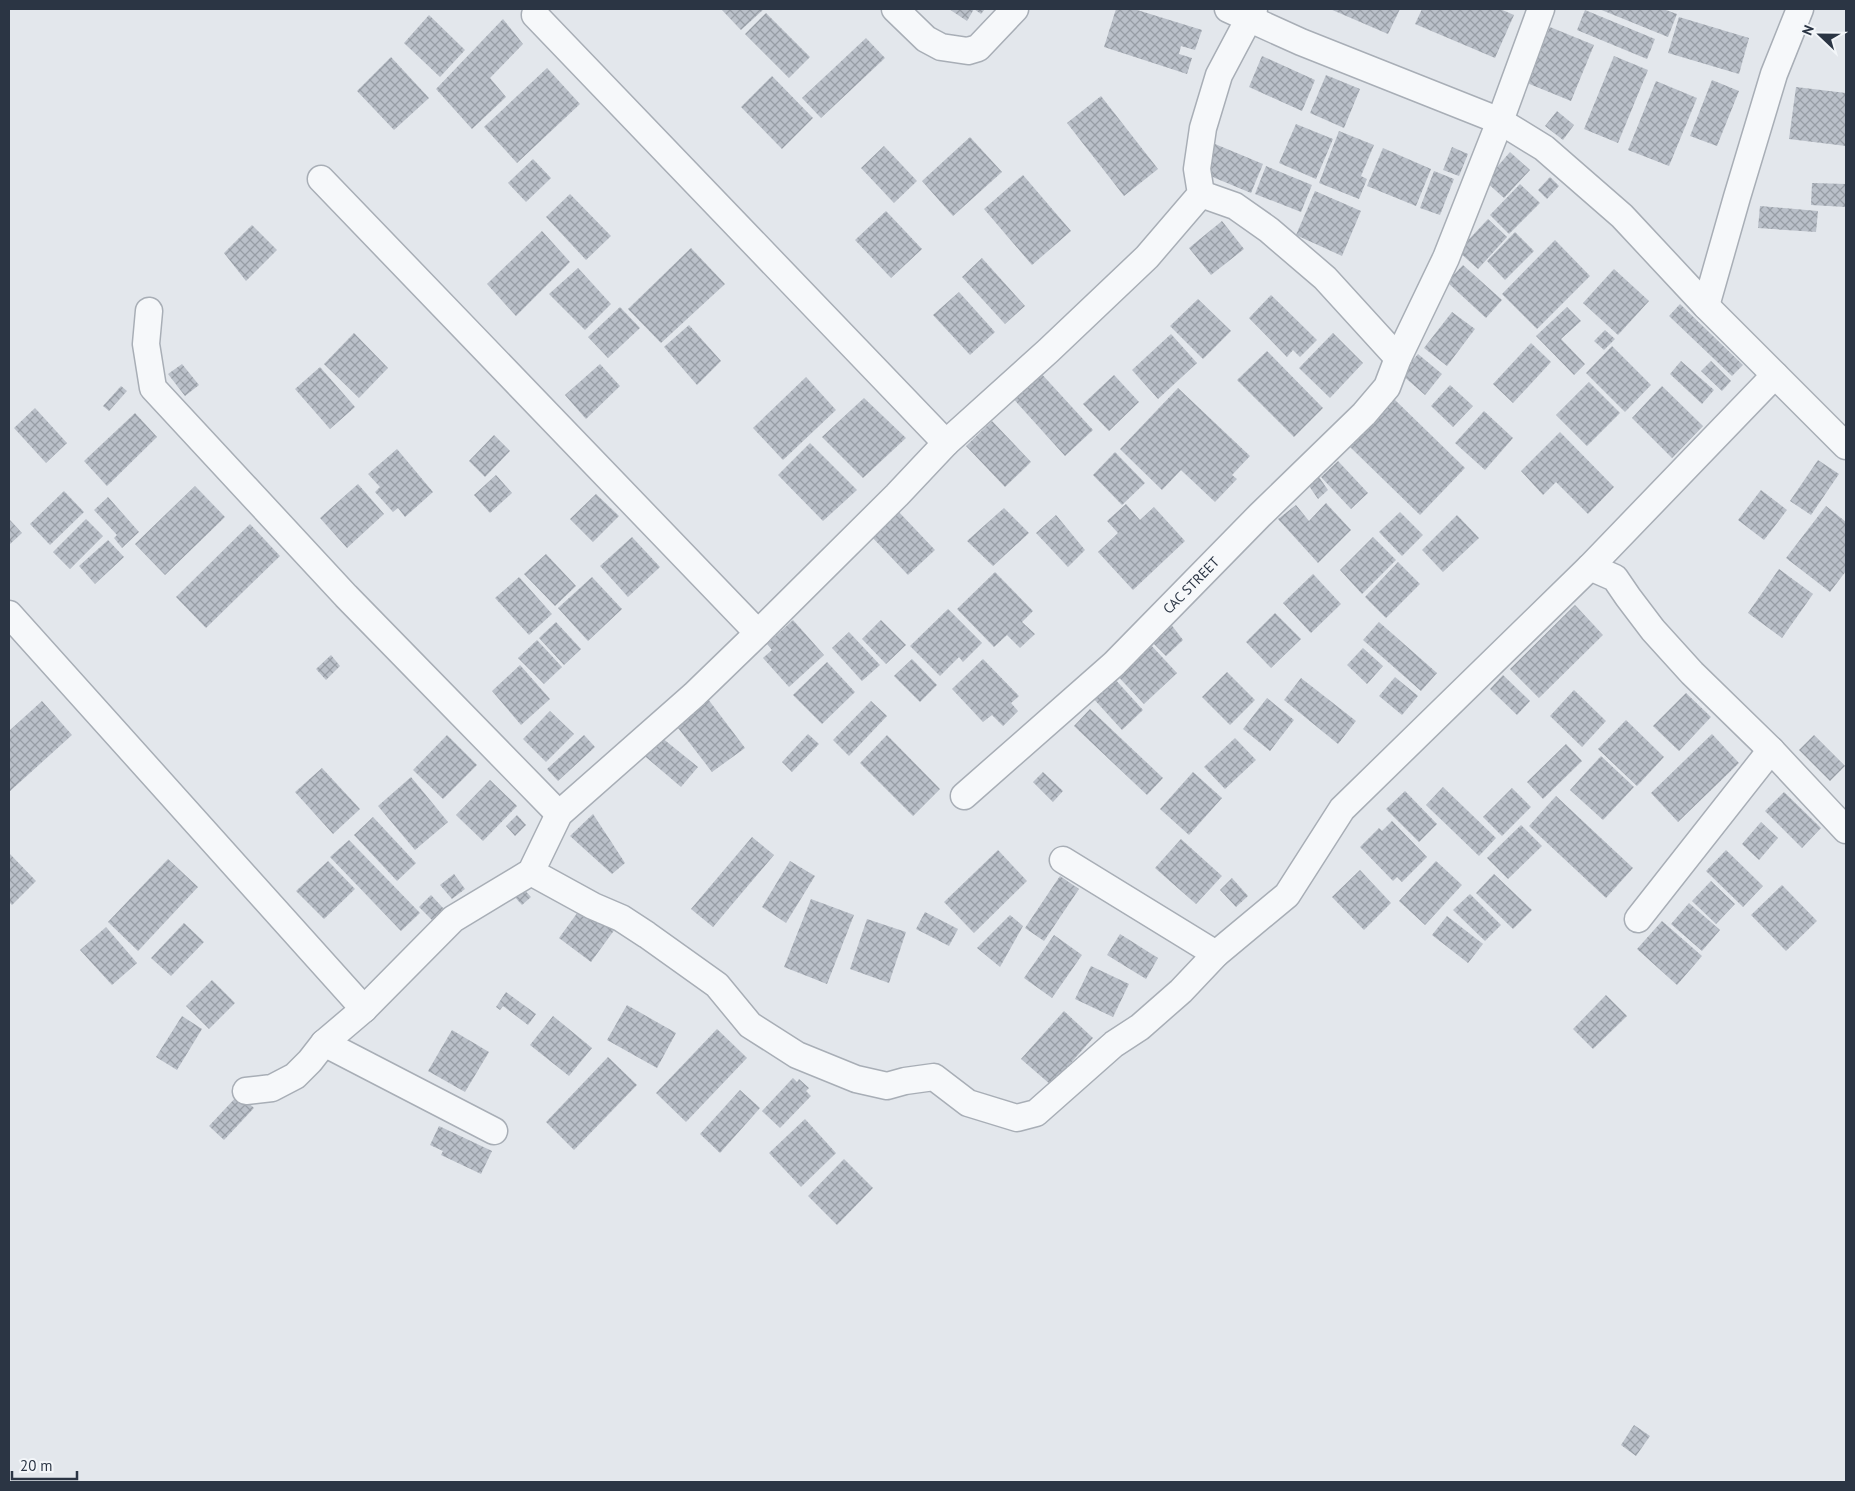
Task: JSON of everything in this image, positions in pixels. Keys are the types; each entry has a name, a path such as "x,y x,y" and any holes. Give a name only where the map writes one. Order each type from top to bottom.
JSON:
{"street":[{"path":"895,9 926,40 941,47 968,51 978,48 1015,9"},
{"name":"CAC STREET","path":"964,796 1114,664 1260,515 1364,414 1386,387 1446,258 1500,121 1540,9"},
{"path":"1706,306 1736,197 1774,74 1800,9"},
{"path":"1201,194 1197,169 1203,128 1219,75 1244,12 1301,42 1500,121 1544,148 1622,216 1706,306 1846,446"},
{"path":"534,15 946,443"},
{"path":"321,179 758,634"},
{"path":"1201,194 1235,206 1269,230 1325,278 1398,358"},
{"path":"246,1092 272,1088 295,1076 324,1043 364,1009 453,919 531,872 559,814 694,694 758,634 897,495 946,443 1048,351 1146,257 1201,194"},
{"path":"149,311 146,344 152,388 346,596 559,814"},
{"path":"531,872 593,906 621,918 647,935 717,985 750,1025 797,1055 856,1079 887,1086 905,1081 934,1077 968,1103 1017,1118 1036,1113 1114,1044 1140,1028 1174,997 1216,954 1287,895 1342,809 1590,567 1775,375"},
{"path":"1590,567 1616,578 1628,598 1653,630 1692,674 1771,750 1846,830"},
{"path":"9,614 364,1009"},
{"path":"1638,919 1771,750"},
{"path":"1063,860 1216,954"},
{"path":"324,1043 494,1131"}],"building":[{"path":"721,9 764,9 741,30"},
{"path":"949,9 974,9 967,21"},
{"path":"974,9 985,9 981,14"},
{"path":"1116,9 1134,9 1202,30 1195,50 1181,46 1179,54 1192,58 1187,74 1104,47"},
{"path":"1330,9 1400,9 1388,34"},
{"path":"1422,9 1500,9 1514,15 1495,58 1415,24"},
{"path":"1599,9 1663,9 1677,14 1668,37"},
{"path":"1585,10 1655,39 1647,59 1577,30"},
{"path":"766,13 810,57 789,78 745,34"},
{"path":"429,15 465,50 440,77 404,43"},
{"path":"1679,17 1749,38 1739,74 1668,53"},
{"path":"503,19 523,44 490,78 506,97 472,129 436,89"},
{"path":"1550,27 1594,45 1571,101 1527,83"},
{"path":"866,38 885,58 821,118 802,98"},
{"path":"1262,56 1315,80 1302,111 1249,87"},
{"path":"1614,56 1648,70 1618,143 1584,129"},
{"path":"391,57 429,98 394,130 357,91"},
{"path":"547,68 580,104 517,163 484,127"},
{"path":"1326,75 1360,89 1344,128 1310,113"},
{"path":"772,76 813,118 782,149 741,107"},
{"path":"1712,80 1739,91 1717,146 1690,136"},
{"path":"1656,81 1697,98 1669,166 1628,150"},
{"path":"1796,87 1846,93 1846,146 1789,139"},
{"path":"1101,96 1158,169 1124,196 1067,123"},
{"path":"1557,111 1574,125 1563,140 1545,126"},
{"path":"1296,124 1333,139 1316,179 1279,163"},
{"path":"1339,131 1374,145 1361,176 1367,179 1359,199 1319,183"},
{"path":"970,137 1002,172 953,216 922,181"},
{"path":"1215,144 1263,164 1251,193 1203,173"},
{"path":"884,146 917,181 894,203 861,168"},
{"path":"1452,147 1468,154 1459,176 1443,170"},
{"path":"1383,148 1431,169 1416,206 1367,186"},
{"path":"1510,152 1530,170 1504,198 1485,181"},
{"path":"533,159 551,178 526,202 508,183"},
{"path":"1266,166 1312,185 1301,212 1255,194"},
{"path":"1434,171 1454,179 1440,215 1420,208"},
{"path":"1023,175 1071,231 1032,265 984,209"},
{"path":"1550,177 1559,186 1547,199 1538,190"},
{"path":"1812,183 1846,184 1846,207 1811,205"},
{"path":"1520,184 1540,203 1509,234 1490,215"},
{"path":"1315,191 1361,211 1342,256 1296,235"},
{"path":"570,194 611,236 586,260 546,217"},
{"path":"1760,206 1818,211 1816,232 1758,228"},
{"path":"886,211 922,249 891,278 855,240"},
{"path":"1488,219 1507,237 1478,269 1458,251"},
{"path":"1222,221 1244,249 1211,275 1189,248"},
{"path":"252,225 277,250 246,281 224,253"},
{"path":"542,231 570,262 516,316 487,284"},
{"path":"1515,232 1534,251 1505,280 1487,261"},
{"path":"1555,240 1590,276 1537,329 1502,294"},
{"path":"691,248 725,284 661,343 628,309"},
{"path":"982,258 1025,306 1005,324 962,277"},
{"path":"1463,265 1502,300 1486,318 1447,282"},
{"path":"578,268 611,304 585,330 549,294"},
{"path":"1614,269 1649,301 1618,335 1583,303"},
{"path":"959,292 995,332 970,355 933,315"},
{"path":"1271,295 1317,340 1300,357 1293,350 1287,357 1249,318"},
{"path":"1198,299 1231,331 1203,359 1170,326"},
{"path":"1680,304 1743,365 1732,376 1669,316"},
{"path":"620,307 640,328 608,358 588,337"},
{"path":"1567,307 1581,321 1561,339 1585,364 1574,375 1536,336"},
{"path":"1452,312 1475,329 1447,366 1424,348"},
{"path":"689,325 721,361 697,385 664,347"},
{"path":"1605,330 1615,339 1604,350 1594,341"},
{"path":"354,333 388,368 359,398 324,364"},
{"path":"1333,333 1363,363 1330,398 1299,368"},
{"path":"1171,334 1197,363 1158,399 1132,370"},
{"path":"1531,343 1551,362 1513,403 1493,384"},
{"path":"1612,346 1651,385 1625,412 1586,373"},
{"path":"1267,351 1323,408 1294,437 1237,380"},
{"path":"1418,354 1442,374 1425,395 1401,374"},
{"path":"1681,361 1714,390 1702,404 1670,374"},
{"path":"1711,361 1731,381 1722,391 1701,371"},
{"path":"182,364 199,385 185,396 168,374"},
{"path":"600,364 620,386 586,419 565,395"},
{"path":"320,367 355,407 330,429 295,389"},
{"path":"1038,370 1093,430 1065,456 1010,395"},
{"path":"1114,375 1139,402 1109,431 1083,404"},
{"path":"806,377 836,410 783,460 753,428"},
{"path":"1589,382 1620,413 1587,446 1556,415"},
{"path":"1450,385 1473,406 1453,427 1431,406"},
{"path":"121,386 127,391 109,411 103,406"},
{"path":"1662,386 1703,426 1672,458 1632,418"},
{"path":"1178,388 1250,456 1232,475 1237,479 1215,502 1181,470 1162,490 1120,449"},
{"path":"864,398 906,438 863,478 822,437"},
{"path":"1394,399 1465,468 1420,515 1349,446"},
{"path":"35,408 67,443 46,463 14,428"},
{"path":"1484,411 1513,438 1485,470 1455,443"},
{"path":"135,413 157,437 107,486 84,461"},
{"path":"992,421 1031,462 1005,487 966,446"},
{"path":"1560,432 1614,487 1588,514 1556,482 1543,495 1521,471"},
{"path":"494,435 510,451 485,477 469,461"},
{"path":"810,443 857,490 823,521 778,475"},
{"path":"397,449 433,492 405,517 398,508 393,512 375,492 380,487 368,474"},
{"path":"1115,452 1145,483 1122,505 1093,475"},
{"path":"1818,460 1839,474 1811,515 1790,501"},
{"path":"1338,461 1368,493 1351,509 1321,477"},
{"path":"1314,470 1328,490 1318,499 1305,480"},
{"path":"496,475 512,493 490,513 474,495"},
{"path":"358,484 384,514 347,548 320,518"},
{"path":"195,486 225,517 165,575 135,544"},
{"path":"1761,490 1787,510 1764,540 1738,520"},
{"path":"64,491 84,512 50,545 30,524"},
{"path":"596,494 619,516 593,542 570,519"},
{"path":"108,497 139,532 122,548 114,538 117,535 94,510"},
{"path":"1326,503 1351,530 1318,563 1278,519 1296,505 1309,521"},
{"path":"1126,504 1140,520 1154,507 1185,541 1133,590 1098,552 1118,533 1107,521"},
{"path":"1826,506 1846,522 1846,571 1830,592 1786,558"},
{"path":"1004,508 1029,533 993,566 967,541"},
{"path":"897,510 935,550 908,575 870,535"},
{"path":"1400,512 1423,535 1402,556 1379,532"},
{"path":"1056,515 1085,550 1068,567 1036,533"},
{"path":"1457,515 1479,538 1443,572 1422,550"},
{"path":"9,519 22,533 9,545"},
{"path":"86,519 103,536 70,569 53,552"},
{"path":"250,524 280,556 206,628 176,597"},
{"path":"632,537 660,567 628,597 600,566"},
{"path":"1373,537 1396,560 1362,594 1340,570"},
{"path":"108,540 124,557 95,584 79,566"},
{"path":"546,554 576,586 555,606 524,574"},
{"path":"1398,562 1420,584 1386,618 1365,597"},
{"path":"1779,569 1813,594 1782,638 1748,613"},
{"path":"995,572 1033,611 1022,622 1035,634 1020,648 1007,635 994,647 957,609"},
{"path":"1313,574 1341,604 1311,633 1283,603"},
{"path":"519,577 552,614 529,635 495,598"},
{"path":"592,577 622,609 588,641 558,608"},
{"path":"1575,605 1603,635 1539,698 1510,669"},
{"path":"948,609 982,643 963,662 959,657 940,676 910,646"},
{"path":"1275,613 1301,639 1271,668 1246,642"},
{"path":"793,620 824,655 789,687 763,658 772,650 767,644"},
{"path":"881,620 906,645 886,664 862,639"},
{"path":"556,622 581,649 564,665 539,638"},
{"path":"1379,622 1437,673 1421,691 1363,640"},
{"path":"1170,623 1183,640 1166,656 1151,641"},
{"path":"849,632 880,665 862,681 832,648"},
{"path":"537,640 562,667 544,684 518,658"},
{"path":"1149,643 1177,673 1144,704 1113,671"},
{"path":"1363,648 1383,666 1367,684 1347,665"},
{"path":"331,655 340,666 326,680 316,669"},
{"path":"912,659 937,685 920,702 894,676"},
{"path":"983,659 1019,696 1011,703 1018,711 1003,726 992,715 983,722 952,689"},
{"path":"827,662 855,692 822,724 793,695"},
{"path":"520,665 550,699 521,725 492,691"},
{"path":"1227,672 1255,700 1230,725 1202,697"},
{"path":"1503,675 1530,701 1517,715 1490,689"},
{"path":"1113,677 1143,710 1122,730 1092,697"},
{"path":"1395,677 1418,696 1402,715 1379,696"},
{"path":"1301,678 1356,721 1338,744 1284,700"},
{"path":"1574,690 1606,721 1582,747 1550,716"},
{"path":"1686,693 1711,717 1679,751 1653,726"},
{"path":"1267,698 1294,720 1270,751 1243,729"},
{"path":"708,699 745,748 712,772 675,724"},
{"path":"42,701 72,735 9,792 9,731"},
{"path":"871,701 887,716 849,756 833,740"},
{"path":"1090,709 1163,778 1147,795 1074,726"},
{"path":"550,711 574,734 546,762 523,739"},
{"path":"1626,720 1664,757 1637,786 1598,749"},
{"path":"656,733 698,767 681,787 640,752"},
{"path":"808,734 819,744 792,772 782,762"},
{"path":"1712,734 1739,763 1678,822 1651,793"},
{"path":"447,735 477,765 443,799 413,770"},
{"path":"584,735 595,747 558,781 547,769"},
{"path":"887,735 940,789 913,816 860,763"},
{"path":"1814,735 1845,766 1830,781 1799,750"},
{"path":"1235,738 1256,760 1225,789 1204,767"},
{"path":"1566,744 1582,761 1543,799 1527,782"},
{"path":"1601,756 1634,787 1603,820 1570,790"},
{"path":"322,768 360,809 333,834 295,792"},
{"path":"1043,772 1063,791 1053,802 1033,782"},
{"path":"1193,772 1222,798 1189,835 1160,809"},
{"path":"411,777 448,822 415,850 378,806"},
{"path":"490,780 517,806 483,841 456,815"},
{"path":"1443,787 1496,838 1479,856 1426,805"},
{"path":"1512,788 1531,807 1502,836 1483,817"},
{"path":"1405,791 1437,824 1419,842 1386,809"},
{"path":"1784,792 1821,828 1802,848 1765,811"},
{"path":"1556,796 1633,868 1606,898 1529,826"},
{"path":"593,814 625,863 612,874 570,836"},
{"path":"517,815 526,825 515,836 506,826"},
{"path":"373,817 416,863 397,881 354,835"},
{"path":"1392,821 1427,857 1402,882 1397,877 1393,881 1360,847 1379,828 1382,831"},
{"path":"1761,822 1778,838 1759,860 1742,844"},
{"path":"1521,825 1542,846 1508,879 1487,858"},
{"path":"752,837 774,855 713,927 691,909"},
{"path":"1181,839 1222,876 1196,904 1155,868"},
{"path":"349,840 420,913 401,931 330,857"},
{"path":"998,850 1027,881 974,933 944,902"},
{"path":"1726,850 1763,886 1743,907 1706,871"},
{"path":"9,853 36,881 12,905 9,902"},
{"path":"168,859 198,887 138,951 108,922"},
{"path":"328,861 355,889 324,919 296,891"},
{"path":"790,861 815,876 786,923 762,907"},
{"path":"1436,861 1462,885 1425,925 1399,901"},
{"path":"1360,870 1391,903 1364,930 1332,897"},
{"path":"454,874 465,889 452,899 440,885"},
{"path":"1494,874 1532,910 1513,929 1476,893"},
{"path":"1060,876 1079,889 1044,941 1025,928"},
{"path":"1232,878 1248,896 1236,907 1220,890"},
{"path":"1711,881 1735,904 1716,924 1692,901"},
{"path":"520,885 531,897 522,905 512,894"},
{"path":"1782,885 1817,921 1786,951 1751,915"},
{"path":"1470,894 1501,925 1485,941 1453,910"},
{"path":"431,895 444,909 432,920 419,907"},
{"path":"811,899 854,915 827,984 784,967"},
{"path":"586,901 618,925 591,962 559,938"},
{"path":"1689,903 1720,930 1702,951 1671,924"},
{"path":"925,912 958,929 949,946 916,929"},
{"path":"1010,915 1023,926 1000,967 977,948"},
{"path":"1447,916 1483,944 1468,963 1432,935"},
{"path":"867,919 906,932 889,983 850,969"},
{"path":"1662,921 1702,956 1677,985 1637,949"},
{"path":"184,923 204,942 171,976 151,958"},
{"path":"106,927 137,963 112,985 80,950"},
{"path":"1120,934 1158,958 1146,979 1107,955"},
{"path":"1054,935 1082,955 1052,998 1024,978"},
{"path":"1091,966 1129,984 1113,1017 1075,999"},
{"path":"212,980 235,1003 209,1029 186,1006"},
{"path":"506,992 536,1014 528,1025 503,1006 500,1010 496,1007"},
{"path":"1606,995 1627,1016 1593,1049 1573,1029"},
{"path":"627,1005 676,1033 657,1068 607,1040"},
{"path":"1064,1011 1093,1038 1051,1085 1021,1059"},
{"path":"182,1016 202,1029 177,1070 156,1057"},
{"path":"553,1016 592,1048 569,1076 530,1045"},
{"path":"717,1029 747,1058 686,1122 656,1093"},
{"path":"452,1030 489,1052 465,1092 428,1071"},
{"path":"608,1057 637,1085 574,1150 546,1122"},
{"path":"793,1078 797,1082 799,1079 809,1088 806,1091 811,1096 780,1128 762,1111"},
{"path":"740,1090 760,1108 720,1153 700,1134"},
{"path":"239,1094 254,1108 224,1140 209,1126"},
{"path":"805,1119 836,1153 801,1187 769,1153"},
{"path":"439,1126 492,1151 481,1174 441,1155 443,1151 430,1145"},
{"path":"844,1159 873,1188 837,1225 808,1196"},
{"path":"1634,1425 1650,1436 1636,1456 1621,1445"}]}
